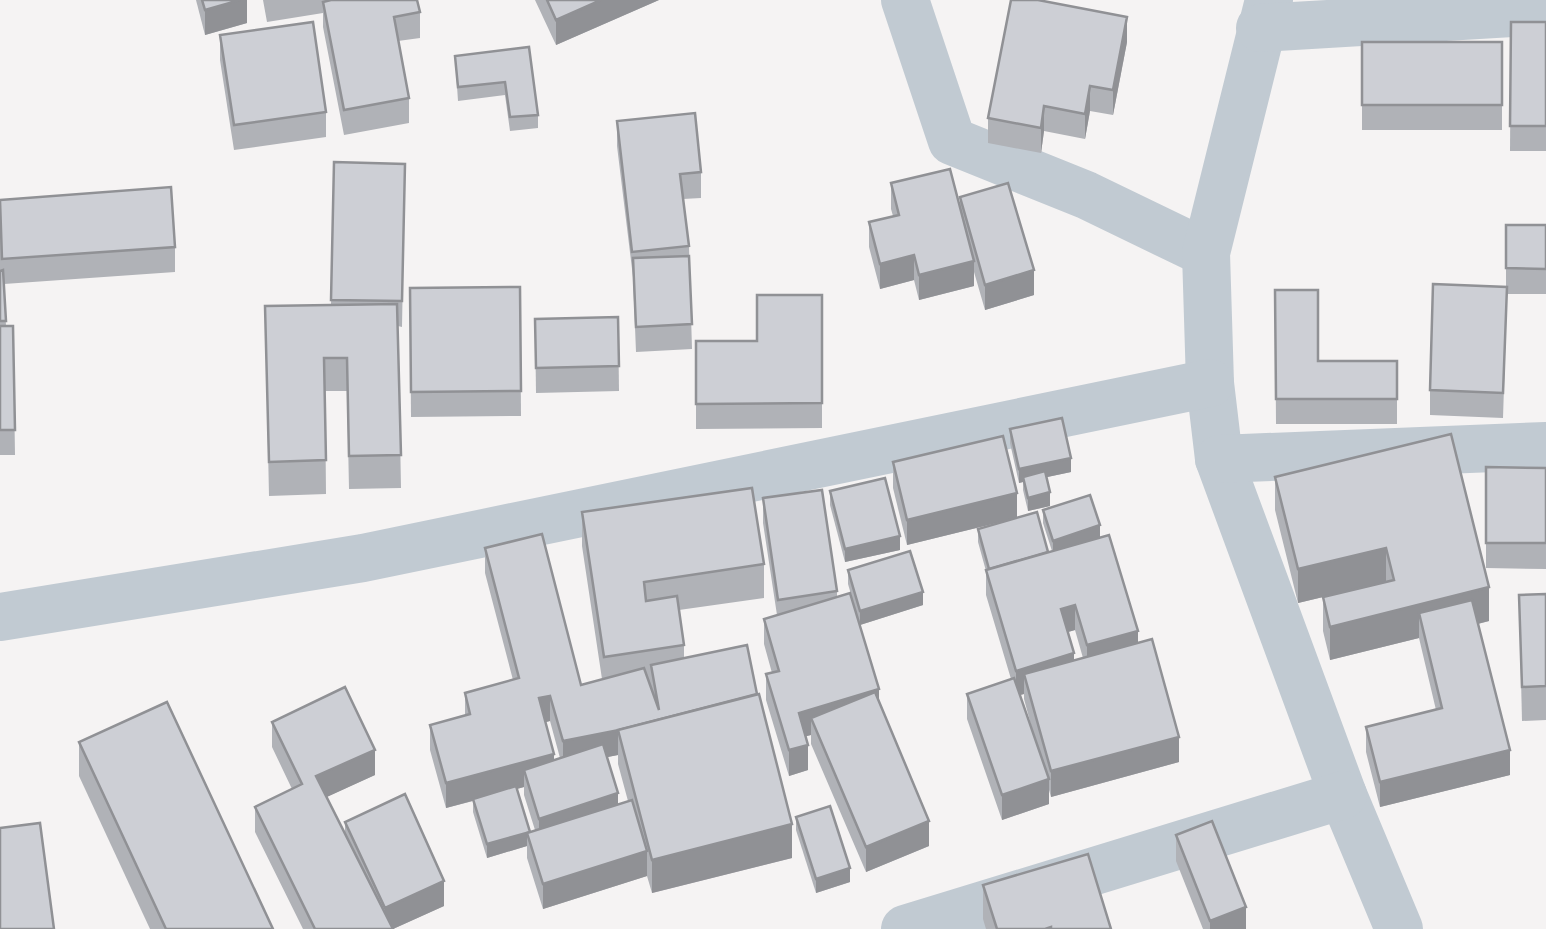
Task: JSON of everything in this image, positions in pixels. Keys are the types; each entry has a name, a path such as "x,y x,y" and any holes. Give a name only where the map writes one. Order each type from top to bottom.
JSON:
{"street":[{"path":"905,0 952,141 1086,195 1206,254"},
{"path":"1398,929 1343,795 1219,459 1210,383 1206,254 1264,14 1546,11"},
{"path":"0,617 363,558 1210,383"},
{"path":"1219,459 1546,446"},
{"path":"905,929 967,920 1343,795"}],"building":[{"path":"202,0 240,0 205,10"},
{"path":"417,0 420,12 394,17 409,98 344,110 323,2"},
{"path":"547,0 601,0 556,20"},
{"path":"1011,0 1038,0 1127,17 1113,90 1090,86 1085,114 1044,106 1041,128 988,118"},
{"path":"313,22 326,112 234,125 220,35"},
{"path":"1511,22 1546,22 1546,126 1510,126"},
{"path":"1362,42 1502,42 1502,105 1362,105"},
{"path":"529,47 538,115 510,117 505,82 458,87 455,56"},
{"path":"695,113 701,172 680,174 689,246 632,252 617,121"},
{"path":"334,162 405,164 402,301 331,300"},
{"path":"950,169 974,261 919,275 914,255 880,264 869,222 899,215 891,183"},
{"path":"1008,183 1034,270 985,285 960,197"},
{"path":"171,187 175,247 2,259 0,200"},
{"path":"1506,225 1546,225 1546,269 1506,268"},
{"path":"689,256 692,324 636,327 633,258"},
{"path":"3,270 6,321 0,321 0,271"},
{"path":"1433,284 1507,287 1503,393 1430,390"},
{"path":"520,287 521,391 411,392 410,288"},
{"path":"1275,290 1318,290 1318,361 1397,361 1397,399 1276,399"},
{"path":"757,295 822,295 822,403 696,404 696,341 757,341"},
{"path":"397,304 401,455 349,456 347,358 324,358 326,460 269,462 265,306"},
{"path":"618,317 619,366 536,368 535,319"},
{"path":"0,326 13,326 15,430 0,430"},
{"path":"1062,418 1071,458 1019,469 1010,429"},
{"path":"1451,434 1489,587 1330,627 1323,597 1394,580 1386,548 1298,569 1275,477"},
{"path":"1003,436 1017,493 907,520 893,462"},
{"path":"1486,467 1546,468 1546,543 1486,543"},
{"path":"1045,471 1050,492 1028,498 1023,477"},
{"path":"885,478 900,536 845,549 830,491"},
{"path":"752,488 764,564 644,582 646,601 677,596 684,645 604,657 582,512"},
{"path":"822,490 837,591 778,600 763,498"},
{"path":"1090,495 1100,525 1053,541 1043,510"},
{"path":"1037,512 1048,552 989,569 978,529"},
{"path":"542,534 581,685 644,668 659,710 651,665 747,645 757,694 563,741 550,696 539,698 554,754 446,783 430,725 470,714 465,693 519,678 485,548"},
{"path":"1109,535 1138,631 1087,645 1075,605 1061,609 1074,653 1016,671 986,570"},
{"path":"910,551 923,592 860,611 848,570"},
{"path":"850,593 879,689 799,713 808,745 789,750 766,674 779,671 764,619"},
{"path":"1546,594 1546,686 1522,687 1519,595"},
{"path":"1472,600 1510,750 1380,782 1366,727 1442,708 1419,613"},
{"path":"1152,639 1179,737 1051,771 1024,674"},
{"path":"1014,678 1049,779 1002,795 967,694"},
{"path":"345,687 375,750 316,776 393,929 315,929 255,807 302,784 272,722"},
{"path":"875,692 929,821 866,847 811,718"},
{"path":"759,694 792,824 652,860 618,730"},
{"path":"167,702 273,929 166,929 79,742"},
{"path":"603,744 618,793 539,819 524,770"},
{"path":"516,786 530,832 487,844 473,799"},
{"path":"405,794 444,881 385,908 345,822"},
{"path":"632,800 647,851 543,884 527,833"},
{"path":"830,806 850,868 816,879 796,817"},
{"path":"1212,821 1246,907 1210,921 1176,835"},
{"path":"40,823 54,929 0,929 0,828"},
{"path":"1088,854 1111,929 997,929 983,885"}]}
